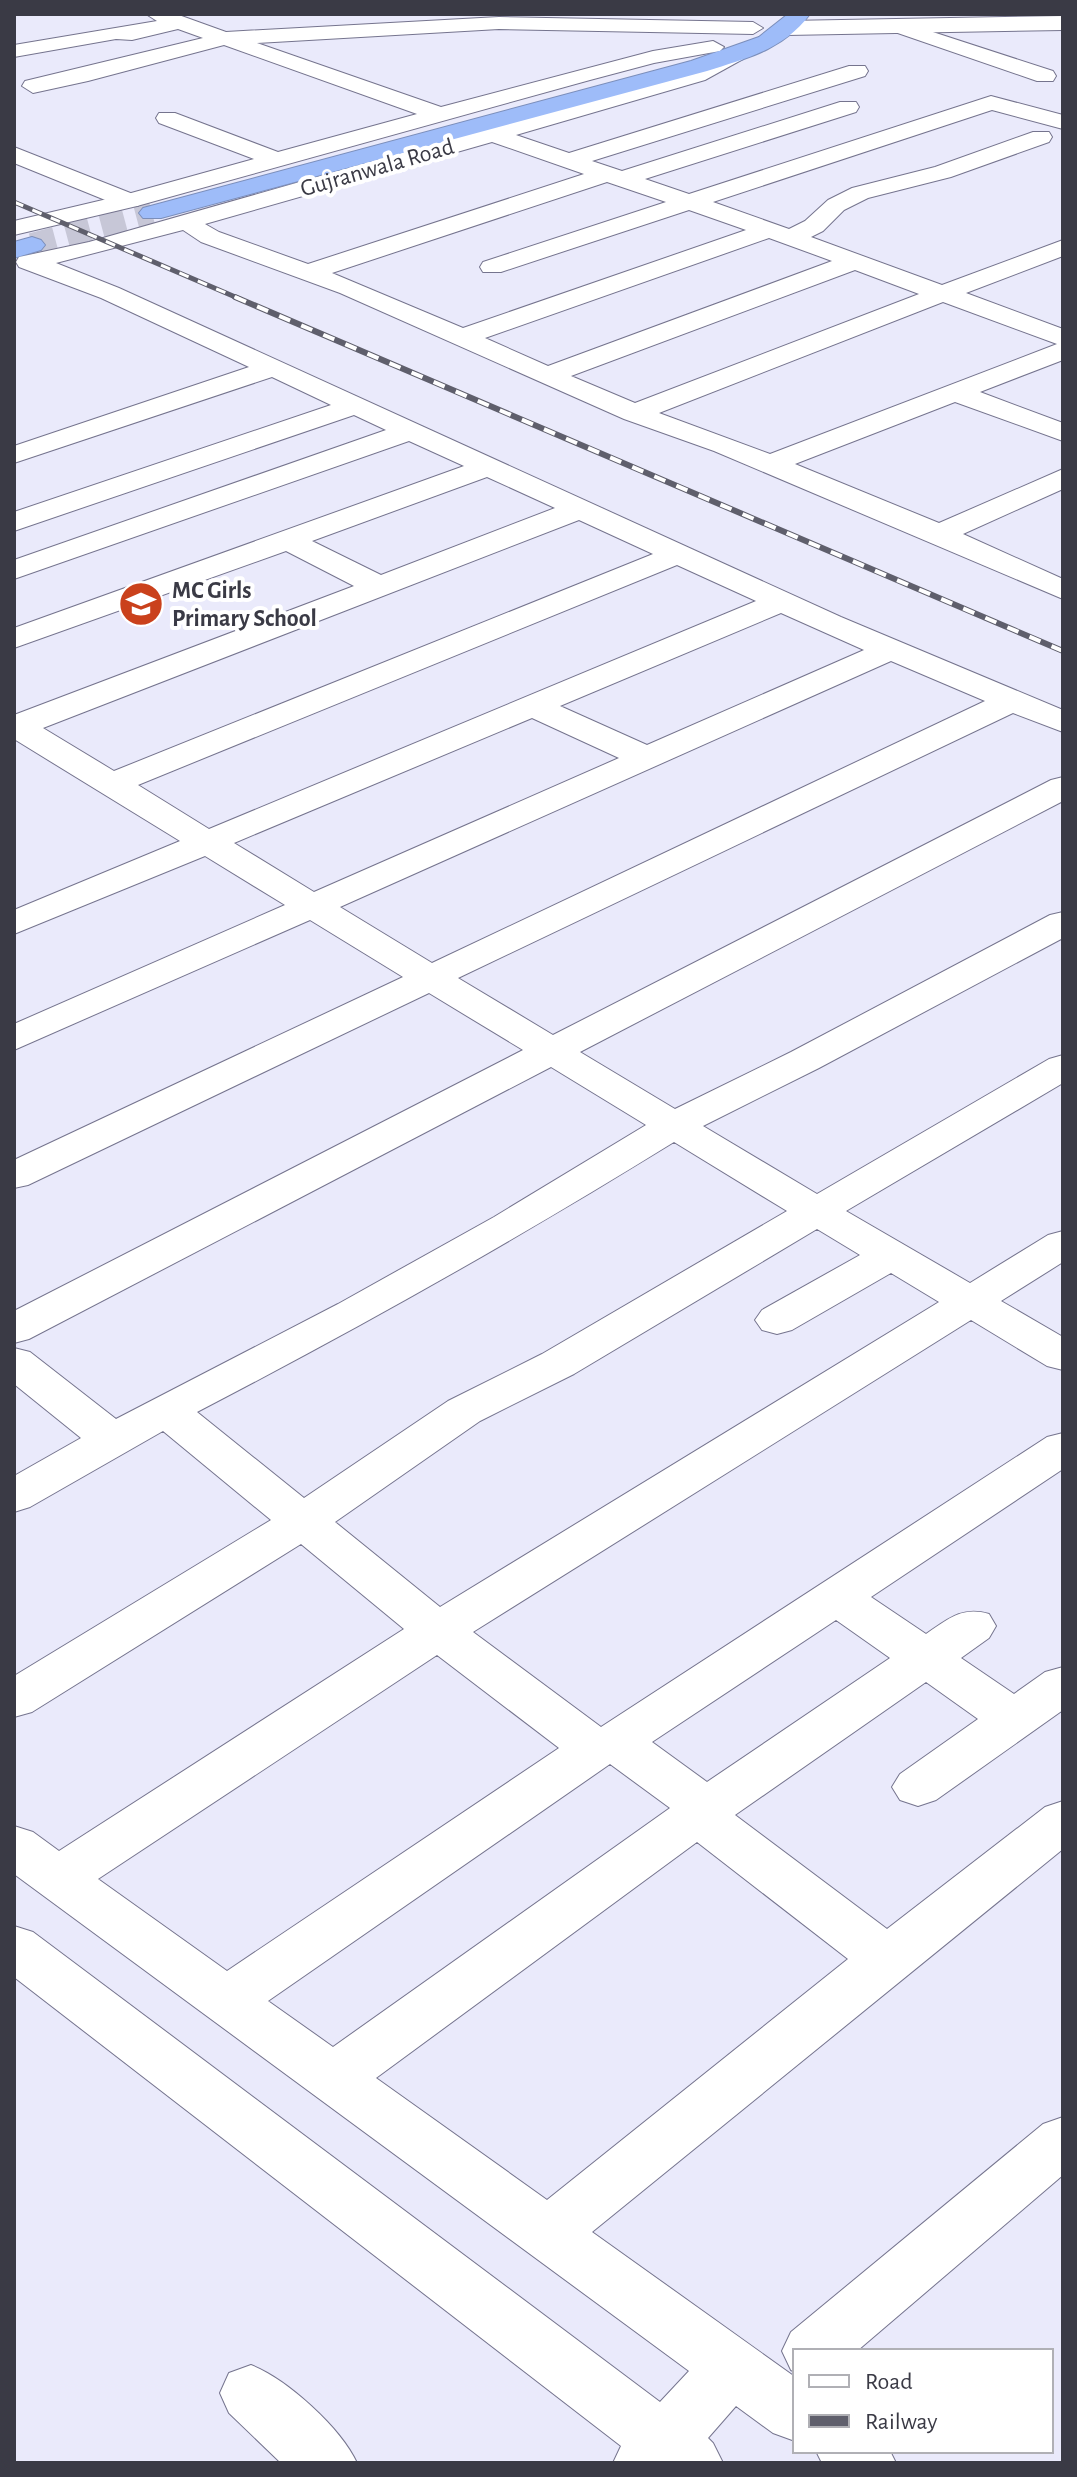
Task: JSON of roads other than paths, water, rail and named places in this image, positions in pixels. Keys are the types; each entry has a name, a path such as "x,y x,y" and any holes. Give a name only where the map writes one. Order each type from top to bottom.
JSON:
{"highway":[{"name":"Gujranwala Road","path":"137,207 726,50 755,47 777,21"},
{"name":"Gujranwala Road","path":"726,50 777,21"}],"street":[{"path":"33,86 78,77 315,14"},
{"path":"363,14 406,28"},
{"path":"525,14 551,23"},
{"path":"648,14 666,19 670,25"},
{"path":"14,51 116,33 132,34 170,17 439,114"},
{"path":"227,38 406,28 454,17 551,23 670,25 777,21 896,26 1063,23"},
{"path":"896,26 1052,68 956,25"},
{"name":"Gujranwala Road","path":"22,243 99,247 697,75 726,50"},
{"name":"Gujranwala Road","path":"22,243 81,211 137,207 277,160 653,57 726,50"},
{"path":"568,161 857,71"},
{"path":"78,77 106,88"},
{"path":"655,88 730,112"},
{"path":"492,267 992,102 1063,122"},
{"path":"162,105 277,160"},
{"path":"307,273 848,107"},
{"path":"492,134 855,261 1063,338"},
{"path":"463,337 779,234 814,226 836,205 860,193 929,176 1041,137"},
{"path":"14,154 137,207"},
{"path":"81,211 137,236"},
{"path":"190,220 193,227 210,237 307,273 463,337 634,413 769,464 1059,584"},
{"path":"22,243 99,247"},
{"path":"22,243 110,293 355,406 781,602 1063,722"},
{"path":"634,413 1063,247"},
{"path":"548,375 855,261"},
{"path":"667,330 759,364"},
{"path":"769,464 1063,351"},
{"path":"14,455 273,368"},
{"path":"956,393 1063,433"},
{"path":"14,522 355,406"},
{"path":"14,570 410,431"},
{"path":"334,457 411,493"},
{"path":"14,639 488,467"},
{"path":"939,534 1063,478"},
{"path":"22,738 380,587 580,509"},
{"path":"286,539 380,587"},
{"path":"111,784 678,554"},
{"path":"14,923 781,602"},
{"path":"14,1038 890,650"},
{"path":"14,1176 1013,700"},
{"path":"532,706 648,758"},
{"path":"22,738 111,784 817,1211 1063,1356"},
{"path":"14,1329 1063,787"},
{"path":"14,1496 166,1410 353,1314 509,1226 674,1125 805,1060 1063,923"},
{"path":"14,1699 302,1522 464,1411 558,1364 683,1293 1063,1067"},
{"path":"14,1947 666,2457 772,2384 548,2233 36,1862 438,1631 1063,1244"},
{"path":"777,1320 891,1255"},
{"path":"14,1362 113,1440"},
{"path":"166,1410 438,1631 703,1812 887,1959"},
{"path":"227,2000 605,1746 1063,1448"},
{"path":"837,1597 1016,1720"},
{"path":"333,2078 703,1812 972,1626"},
{"path":"918,1787 1063,1685"},
{"path":"548,2233 887,1959 1056,1836"},
{"path":"815,2349 1063,2141"},
{"path":"251,2393 325,2463"}],"tunnel":[{"path":"32,245 152,213"}],"railway":[{"path":"14,202 240,299"},
{"path":"235,297 1063,651"}],"place":[{"name":"MC Girls Primary School","path":"141,604"}]}
